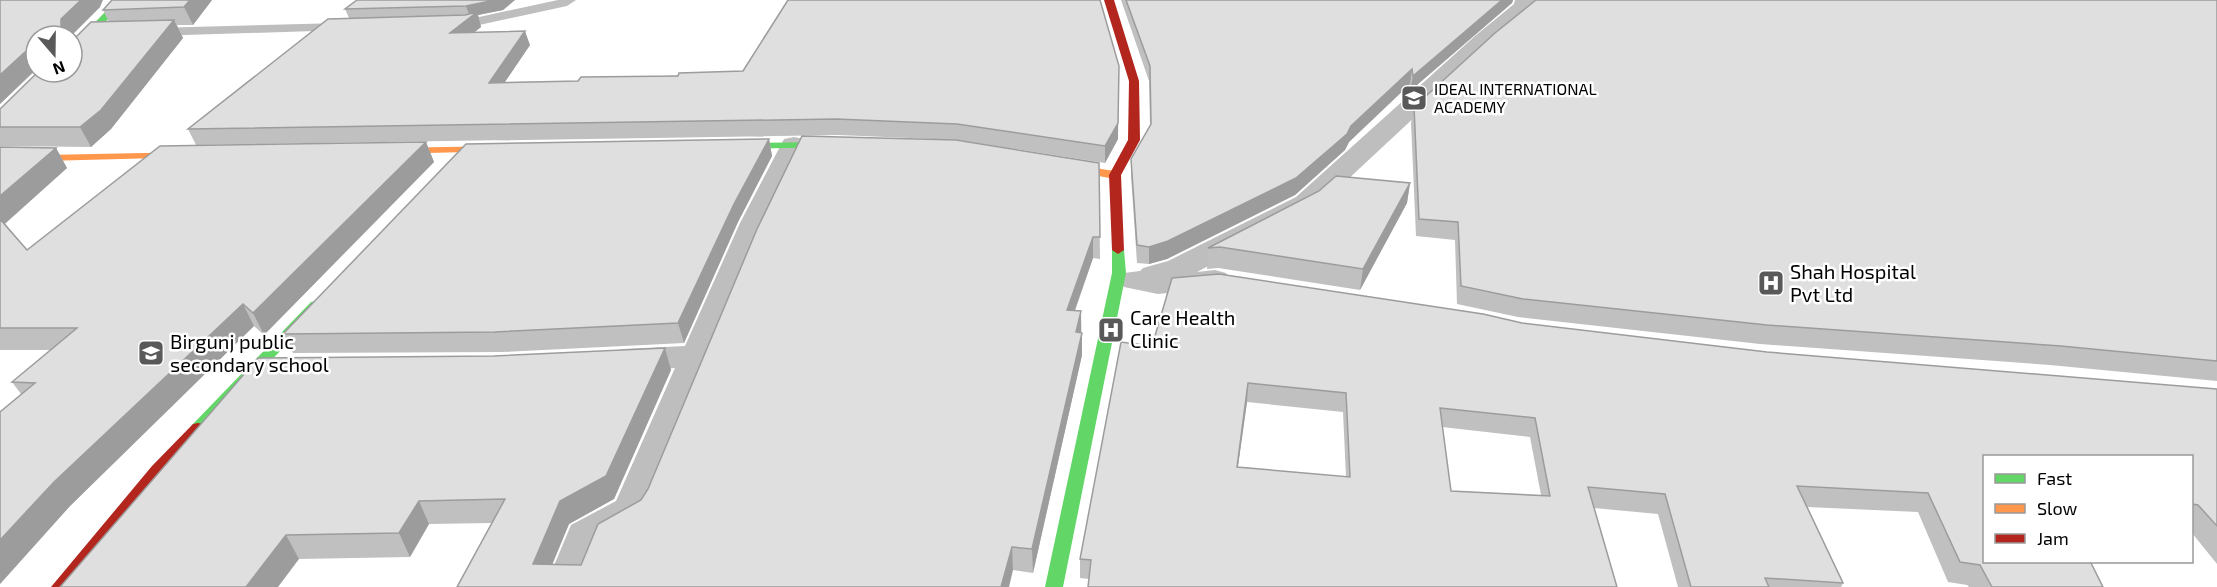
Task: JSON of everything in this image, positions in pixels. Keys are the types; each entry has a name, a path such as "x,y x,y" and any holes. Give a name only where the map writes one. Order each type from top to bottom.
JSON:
{"street":[{"path":"84,40 111,11 117,0"},
{"path":"1054,587 1127,277 1115,175 1134,140 1134,81 1109,0"},
{"path":"1127,277 1179,268 1306,203 1483,40 1525,6 1526,0"},
{"path":"567,587 586,536 632,511 741,251 794,145"},
{"path":"711,146 860,146"},
{"path":"368,152 523,149"},
{"path":"448,166 464,150"},
{"path":"0,156 45,158 213,154"},
{"path":"1036,163 1115,175"},
{"path":"1127,277 1158,284 1218,280 1251,284"},
{"path":"60,587 158,470 328,292"},
{"path":"594,361 698,357"},
{"path":"256,367 300,368"}],"lane":[{"path":"435,24 470,23 569,0"},
{"path":"136,33 354,27"},
{"path":"90,34 113,33"}],"building":[{"path":"0,0 81,0 61,19 61,24 24,24 24,53 0,75"},
{"path":"112,0 190,0 184,7 103,10"},
{"path":"357,0 495,0 466,6 345,9"},
{"path":"788,0 1100,0 1119,66 1118,123 1105,146 957,124 836,119 188,129 328,19 465,15 477,12 450,33 525,31 489,83 578,81 581,77 678,76 679,73 743,71"},
{"path":"1126,0 1502,0 1413,76 1412,69 1351,126 1347,134 1296,178 1168,241 1149,247 1137,245 1131,159 1151,124 1150,66"},
{"path":"1536,0 2217,0 2217,361 2061,346 1767,325 1523,299 1461,286 1458,222 1419,219 1414,107 1495,33"},
{"path":"174,20 101,110 80,127 0,127 0,109 26,84 84,84 84,29 91,22"},
{"path":"802,136 956,140 1099,163 1100,237 1093,237 1067,310 1081,311 1076,332 1082,333 1032,549 1012,547 1001,587 457,587 505,499 419,501 399,533 286,535 246,587 60,587 258,358 494,356 665,348 606,476 560,501 533,564 581,565 598,524 641,500 648,489 757,229"},
{"path":"769,139 734,204 678,323 495,332 283,334 466,144"},
{"path":"426,142 253,313 243,304 54,482 0,540 0,412 35,383 12,382 77,328 0,328 0,219 27,250 160,146"},
{"path":"0,147 56,148 0,196"},
{"path":"1336,176 1410,183 1363,269 1220,247 1208,248 1319,191"},
{"path":"1219,274 1483,314 1522,323 1767,352 2217,389 2217,526 2198,505 2193,504 2193,455 1983,455 1983,563 2091,563 2103,587 1992,587 1980,565 1960,562 1928,493 1797,486 1843,583 1765,578 1769,587 1691,587 1665,494 1588,487 1617,587 1088,587 1091,560 1080,559 1121,342 1152,346 1172,278","holes":["1248,383 1346,393 1350,477 1237,467","1440,408 1535,418 1550,496 1451,491"]}],"traffic: fast":[{"path":"84,39 111,11 117,0"},
{"path":"725,146 841,145"},
{"path":"1054,587 1119,273 1118,250"},
{"path":"198,428 316,305"}],"traffic: slow":[{"path":"386,151 505,149"},
{"path":"0,156 45,158 193,155"},
{"path":"1053,165 1115,175"}],"traffic: jam":[{"path":"1109,0 1134,81 1134,140 1115,175 1118,250"},
{"path":"60,587 158,470 198,428"}],"place":[{"name":"IDEAL INTERNATIONAL ACADEMY","path":"1414,98"},
{"name":"Shah Hospital Pvt Ltd","path":"1771,283"},
{"name":"Care Health Clinic","path":"1111,330"},
{"name":"Birgunj public secondary school","path":"151,353"}]}
